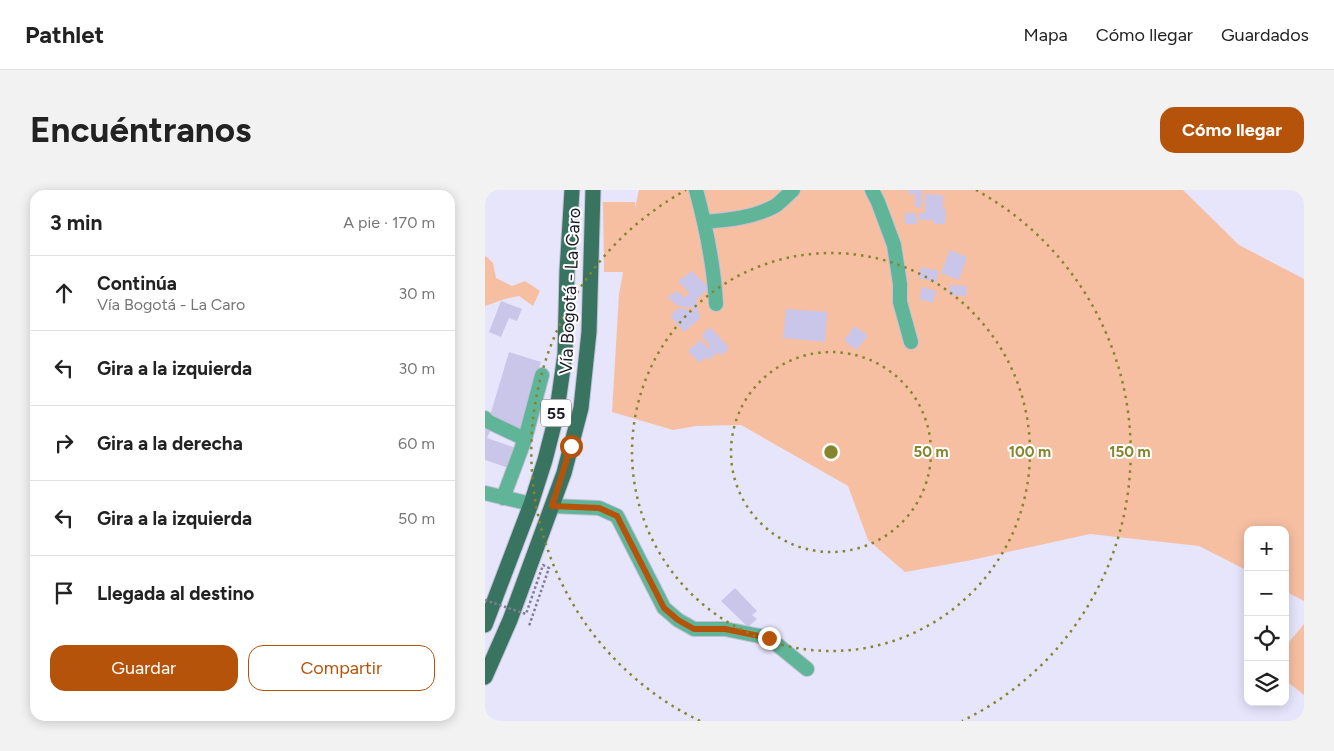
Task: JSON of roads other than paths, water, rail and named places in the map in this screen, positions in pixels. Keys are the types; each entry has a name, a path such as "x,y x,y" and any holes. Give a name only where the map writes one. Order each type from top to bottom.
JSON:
{"main road":[{"name":"Vía Bogotá - La Caro","path":"485,625 531,504 556,417 566,336 567,271 572,190"},
{"name":"Vía Bogotá - La Caro","path":"485,677 511,620 552,506 581,408 589,332 593,190"}],"street":[{"path":"696,190 705,222 716,304"},
{"path":"705,222 733,220 752,215 775,205 793,190"},
{"path":"872,190 894,245 900,284 900,302 911,342"},
{"path":"503,498 525,439 542,375"},
{"path":"485,418 487,421 525,439"},
{"path":"485,493 531,504"},
{"path":"552,506 599,508 617,516 664,608 678,620 694,629 725,629 769,638 807,669"}]}
